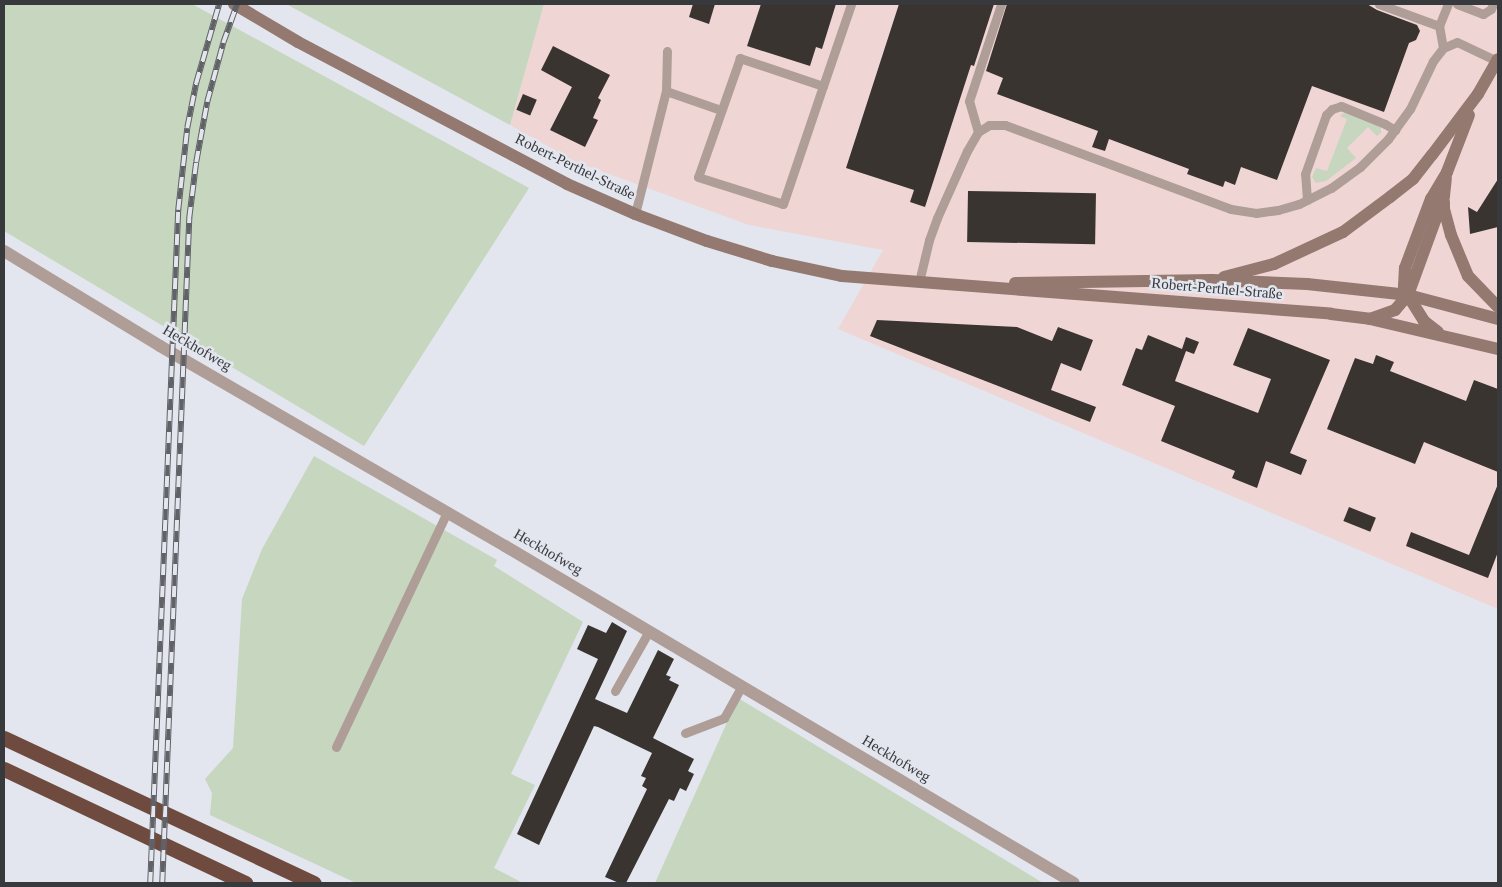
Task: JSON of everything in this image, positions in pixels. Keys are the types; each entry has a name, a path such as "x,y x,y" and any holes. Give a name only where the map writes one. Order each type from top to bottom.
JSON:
{"highway":[{"path":"4,738 314,883"},
{"path":"4,769 245,883"}],"street":[{"name":"Robert-Perthel-Straße","path":"234,4 298,42 543,172 635,214 707,241 772,261 842,276 1370,319 1498,349"},
{"path":"1212,280 1274,264 1343,232 1413,179 1478,94 1498,60"},
{"path":"1444,336 1424,321 1408,294 1404,286 1405,268 1431,199 1446,172 1478,94"},
{"path":"1446,172 1444,208 1468,276 1498,308"},
{"path":"1370,319 1395,310 1408,294 1444,196"},
{"name":"Heckhofweg","path":"4,251 160,346 447,512 1074,883"},
{"name":"Robert-Perthel-Straße","path":"924,283 1212,280 1307,284 1408,294 1498,320"}],"lane":[{"path":"823,86 740,58 698,177 783,204 851,4"},
{"path":"978,132 969,101 1001,4"},
{"path":"1379,4 1439,26"},
{"path":"1443,48 1439,26 1448,4"},
{"path":"1457,4 1483,14 1491,9 1493,4"},
{"path":"924,283 928,240 967,151 978,132 989,124 1005,125 1231,209 1256,212 1278,210 1307,200 1331,188 1360,167 1395,130 1410,109 1433,61 1443,48 1457,42 1498,60"},
{"path":"635,214 666,91 667,51"},
{"path":"666,91 721,110"},
{"path":"1307,200 1305,174 1326,115 1332,110 1341,106 1395,130"},
{"path":"336,747 447,512"},
{"path":"615,691 649,631"},
{"path":"684,733 724,718 742,686"}],"shaded area":[{"path":"544,4 1498,4 1498,609 838,329 883,250 749,225 576,162 510,125"}],"green space":[{"path":"4,4 192,4 529,188 364,446 4,231"},
{"path":"286,4 544,4 510,125"},
{"path":"1345,112 1381,127 1381,133 1377,136 1368,127 1347,148 1356,158 1326,181 1316,183 1312,177 1316,168 1327,171 1347,119 1340,116"},
{"path":"314,456 497,560 494,566 583,622 511,774 535,785 494,868 523,883 356,883 210,815 212,793 205,779 233,748 242,599 262,549"},
{"path":"738,698 1043,883 655,883"}],"building":[{"path":"693,4 715,4 709,24 689,17"},
{"path":"761,4 836,4 822,49 816,47 810,66 747,46"},
{"path":"899,4 994,4 974,66 971,65 925,207 910,202 914,190 846,168"},
{"path":"1007,4 1367,4 1377,10 1417,25 1420,31 1416,40 1409,43 1384,112 1312,86 1277,180 1241,167 1235,185 1225,181 1223,187 1187,174 1189,169 1109,139 1105,151 1092,147 1098,131 997,94 1003,78 986,71"},
{"path":"553,46 610,75 598,98 601,100 593,118 598,120 585,147 550,130 572,87 541,70"},
{"path":"523,94 537,100 530,116 516,110"},
{"path":"1498,179 1498,227 1470,234 1468,207 1477,212"},
{"path":"968,191 1096,193 1095,244 967,242"},
{"path":"877,320 1017,327 1052,341 1058,327 1093,340 1081,371 1061,363 1051,390 1096,407 1090,422 870,336"},
{"path":"1248,328 1330,360 1290,453 1307,460 1301,475 1266,461 1257,488 1232,478 1235,471 1161,441 1175,406 1122,385 1136,348 1142,350 1148,335 1182,349 1186,337 1199,342 1194,354 1186,351 1175,381 1258,413 1271,379 1233,365"},
{"path":"1376,355 1394,362 1390,371 1466,401 1474,380 1498,389 1498,472 1424,442 1415,464 1327,429 1355,358 1373,364"},
{"path":"1498,484 1498,552 1488,578 1406,546 1411,532 1469,555"},
{"path":"1349,507 1376,518 1370,532 1343,521"},
{"path":"612,622 627,631 595,699 627,713 658,650 674,659 666,675 671,677 669,680 679,685 653,738 694,759 688,771 694,774 686,791 680,788 674,801 669,799 626,883 619,883 605,877 647,789 642,786 646,778 641,776 652,753 598,727 594,726 539,845 517,834 598,659 577,649 588,625 606,633"}],"railway":[{"path":"150,883 178,210 187,128 196,83 219,4"},
{"path":"162,883 189,218 196,162 207,102 223,43 237,4"}]}
